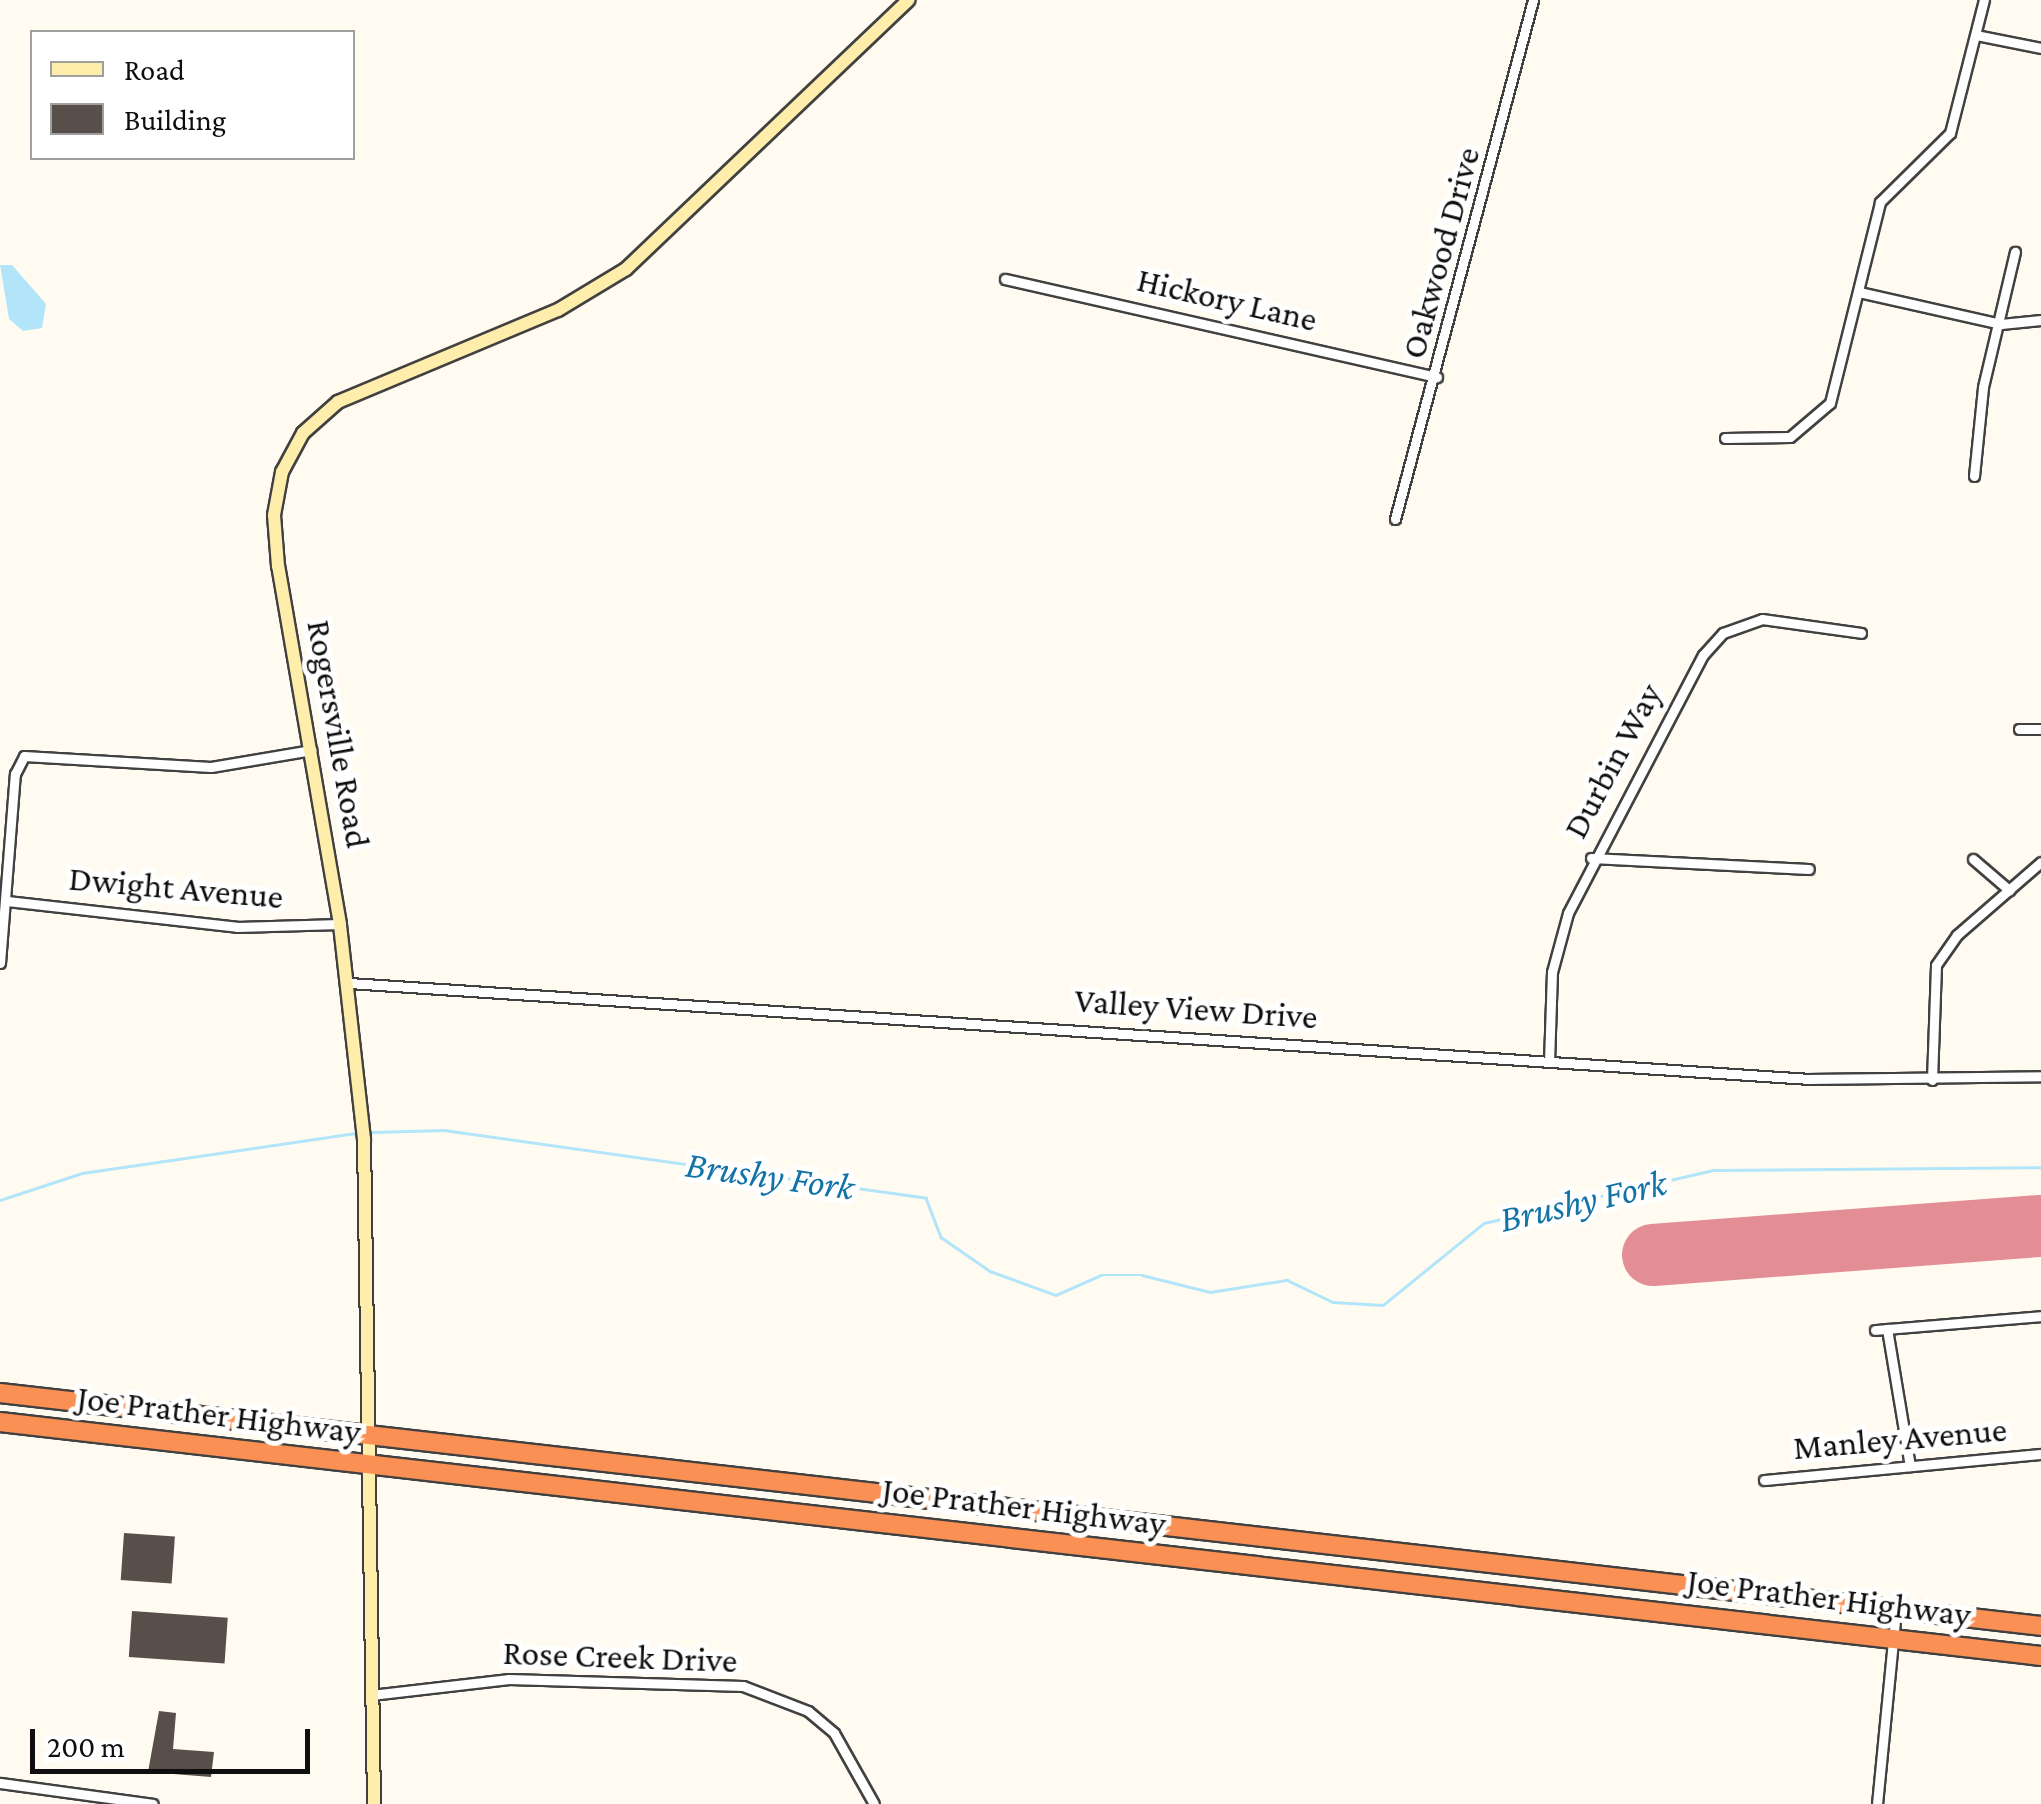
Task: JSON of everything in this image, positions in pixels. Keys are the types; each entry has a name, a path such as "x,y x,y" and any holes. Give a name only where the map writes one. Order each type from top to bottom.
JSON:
{"highway":[{"name":"Joe Prather Highway","path":"0,1393 2041,1626"},
{"name":"Joe Prather Highway","path":"0,1422 2041,1656"}],"street":[{"name":"Rogersville Road","path":"374,1804 364,1139 349,983 274,515 282,472 303,434 360,390 558,310 626,269 908,0"},
{"name":"Oakwood Drive","path":"1395,518 1437,377 1533,0"},
{"path":"1725,438 1774,441 1819,418 1835,394 1880,202 1950,133 1984,0"},
{"path":"1976,35 2041,48"},
{"path":"1974,476 1984,387 2015,252"},
{"name":"Hickory Lane","path":"1005,279 1437,377"},
{"path":"1859,292 2001,324 2041,320"},
{"name":"Durbin Way","path":"1549,1062 1558,942 1592,858 1676,700 1723,633 1775,619 1861,633"},
{"path":"2019,729 2041,729"},
{"path":"0,964 16,774 24,756 212,767 312,750"},
{"path":"1592,858 1810,869"},
{"path":"1973,860 2009,890"},
{"path":"1932,1080 1936,964 2041,862"},
{"name":"Dwight Avenue","path":"7,901 237,927 340,924"},
{"name":"Valley View Drive","path":"349,983 1549,1062 1932,1080 2041,1076"},
{"path":"1875,1330 2041,1316"},
{"path":"1887,1328 1910,1466"},
{"name":"Manley Avenue","path":"1764,1480 2041,1454"},
{"path":"1877,1804 1896,1610"},
{"name":"Rose Creek Drive","path":"371,1695 509,1679 744,1686 808,1711 834,1733 874,1804"},
{"path":"0,1783 153,1804"}],"water":[{"path":"0,265 12,265 46,304 42,328 23,331 9,319"}],"building":[{"path":"124,1533 175,1537 172,1583 121,1580"},
{"path":"132,1611 228,1618 225,1664 129,1657"},
{"path":"159,1711 176,1713 173,1749 214,1752 211,1777 148,1772"}],"waterway":[{"name":"Brushy Fork","path":"372,1132 444,1130 926,1198 941,1237 990,1271 1056,1295 1101,1275 1142,1275 1210,1292 1287,1280 1333,1302 1383,1305 1484,1223 1714,1170 2041,1167"},
{"name":"Brushy Fork","path":"0,1200 82,1173 355,1133"}],"runway":[{"path":"1653,1255 2041,1226"}]}
